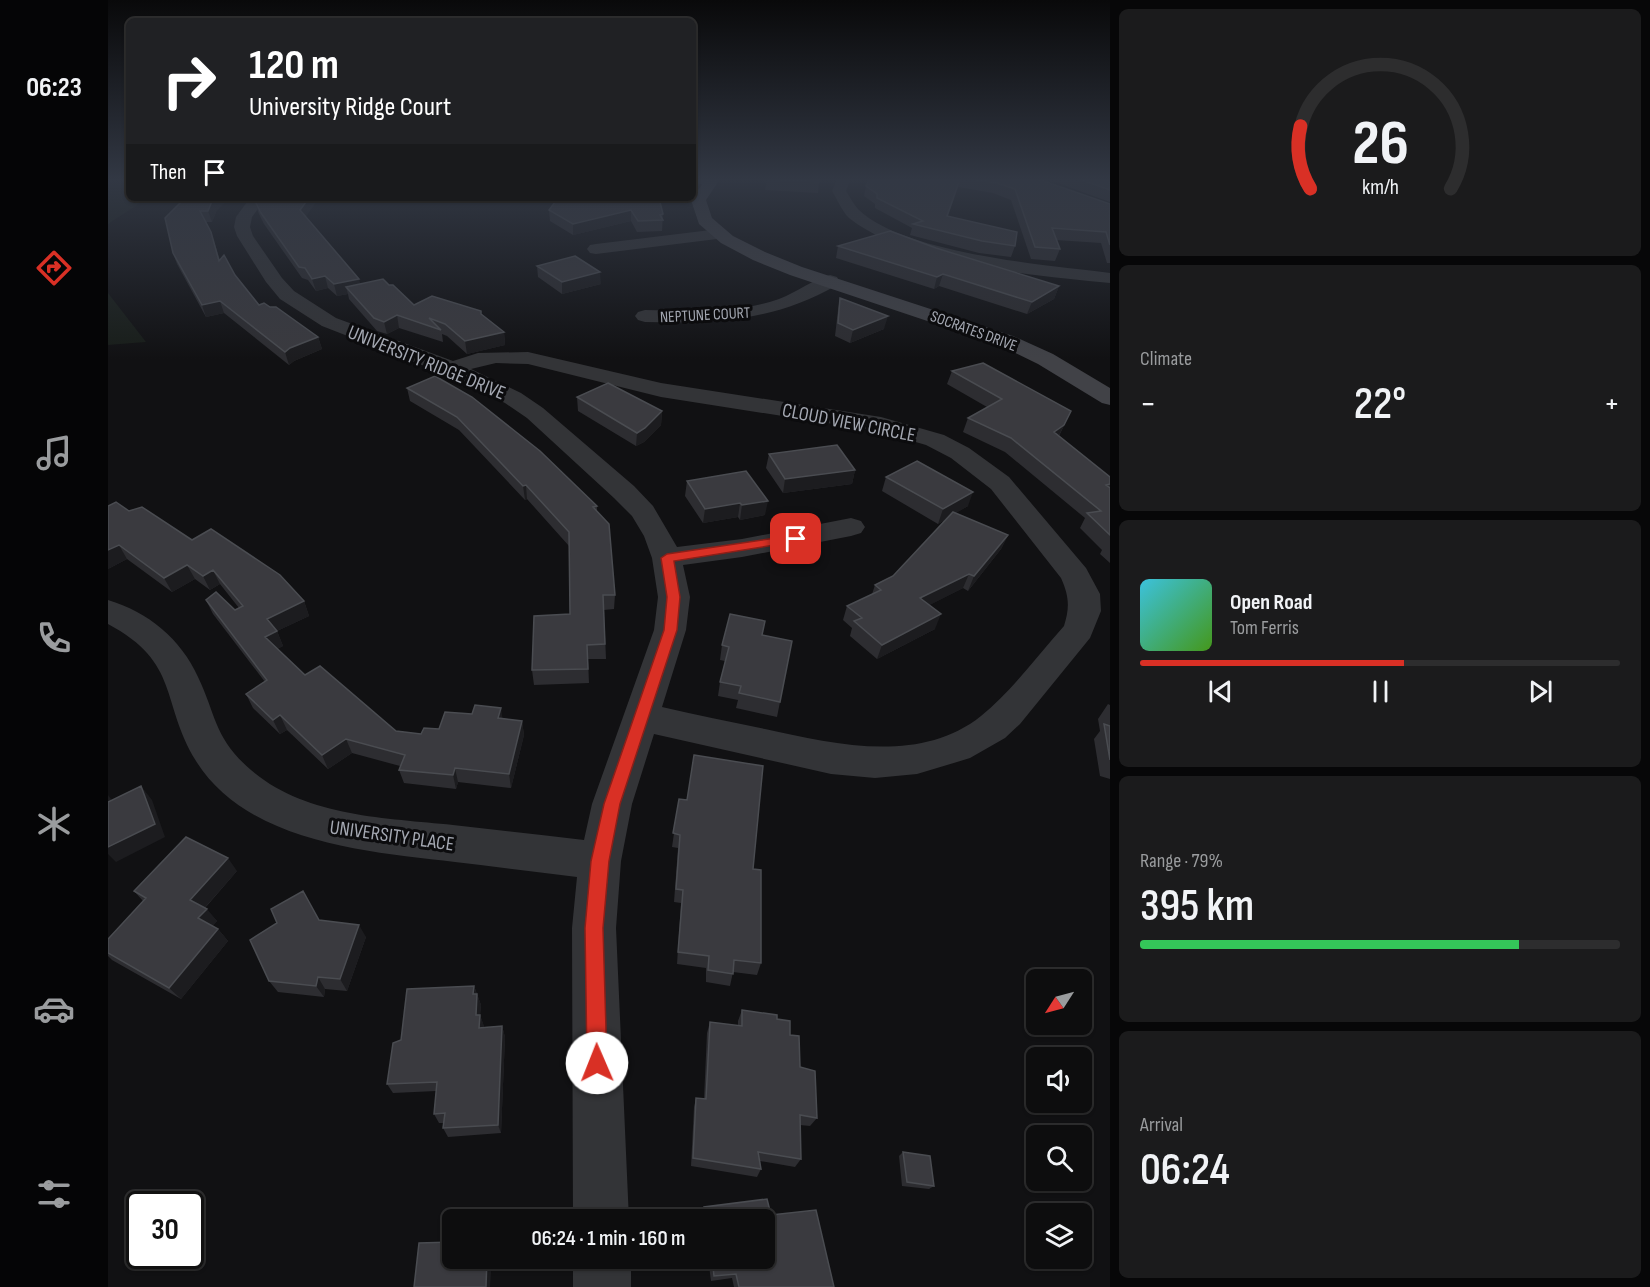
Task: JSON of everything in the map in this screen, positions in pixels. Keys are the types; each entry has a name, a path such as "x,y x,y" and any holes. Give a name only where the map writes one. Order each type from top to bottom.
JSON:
{"street":[{"name":"UNIVERSITY RIDGE DRIVE","path":"247,239 275,282 287,294 329,322 487,383 535,413 624,492 643,512 658,536 667,558 674,597 670,630 612,804 600,861 594,928 601,1209"},
{"path":"596,249 677,239"},
{"name":"SOCRATES DRIVE","path":"726,239 748,253 771,263 1024,348 1110,398"},
{"path":"904,239 971,259 1110,278"},
{"name":"SOCRATES DRIVE","path":"830,281 898,292 988,317 1042,340 1110,376"},
{"name":"NEPTUNE COURT","path":"645,316 698,318 752,313 795,301 830,281"},
{"name":"CLOUD VIEW CIRCLE","path":"453,369 478,360 496,357 528,358 661,390 881,424 910,431 960,453 1000,483 1075,575 1084,594 1085,611 1080,630 1007,714 992,728 957,747 918,759 875,762 831,759 642,717"},
{"path":"667,558 742,548 851,527"},
{"name":"UNIVERSITY PLACE","path":"108,610 138,625 161,644 177,666 196,726 215,758 238,782 276,807 320,824 370,834 600,861"},
{"path":"602,1269 602,1287"}],"shaded area":[{"path":"108,293 146,342 108,345"}],"building":[{"path":"170,239 213,239 219,261 224,255 235,275 259,305 264,303 270,307 276,307 318,337 285,352 220,301 202,305 173,253"},
{"path":"279,239 325,239 359,279 334,284 325,276 312,279 305,268 299,267"},
{"path":"862,239 912,239 1059,286 1032,302 943,274 937,277 838,246"},
{"path":"974,239 1016,239 1015,246"},
{"path":"1032,239 1056,239 1060,249 1035,247"},
{"path":"575,256 600,272 562,282 537,266"},
{"path":"383,279 389,285 393,285 414,305 432,296 481,311 481,314 504,332 465,341 445,324 429,318 441,330 397,315 384,322 374,318 346,287"},
{"path":"840,298 888,316 853,330 838,323"},
{"path":"983,363 1071,411 1064,425 1054,432 1110,477 1110,484 1106,485 1110,488 1110,535 1087,513 1101,511 1011,438 968,418 1002,399 952,371"},
{"path":"435,376 472,397 540,451 597,506 593,507 609,524 615,595 603,595 605,644 587,645 588,669 532,670 534,616 570,614 569,532 526,485 523,486 457,417 407,388"},
{"path":"608,383 662,411 637,433 577,397"},
{"path":"837,445 855,470 785,479 769,454"},
{"path":"917,461 973,492 943,509 886,477"},
{"path":"746,471 768,501 705,509 687,481"},
{"path":"116,502 129,511 142,507 192,540 211,529 280,575 304,601 267,619 277,631 265,637 305,675 320,666 396,731 421,734 424,728 439,729 445,712 472,714 475,705 501,708 498,718 522,721 509,774 455,768 453,775 399,770 405,755 346,739 322,755 280,715 273,720 246,694 267,680 206,600 216,592 235,610 243,606 213,570 203,576 187,565 164,578 119,545 108,550 108,506"},
{"path":"953,512 1008,535 974,576 969,574 920,598 941,614 882,645 854,621 862,618 847,606 881,590 875,585 893,576"},
{"path":"730,614 765,621 762,635 792,641 780,702 739,693 741,686 720,682 729,647 722,645"},
{"path":"1104,724 1110,726 1110,760"},
{"path":"694,755 763,766 753,869 761,870 761,963 734,960 733,974 708,970 709,956 678,952 683,890 676,889 680,835 673,833 679,799 687,800"},
{"path":"141,786 155,824 108,847 108,802"},
{"path":"186,837 228,858 190,900 207,909 198,918 218,929 169,988 108,953 108,939 146,898 134,891"},
{"path":"303,891 319,920 359,925 340,979 318,977 316,986 269,981 250,940 277,923 271,909"},
{"path":"474,986 473,994 477,994 476,1015 480,1015 479,1028 502,1026 498,1125 443,1128 445,1113 434,1114 437,1082 387,1084 393,1043 401,1040 407,989"},
{"path":"742,1010 777,1015 777,1019 790,1021 790,1035 799,1036 800,1067 815,1071 817,1118 800,1115 801,1159 758,1152 761,1169 693,1158 696,1098 706,1099 710,1022 742,1026"},
{"path":"903,1152 930,1156 934,1186 907,1182"},
{"path":"767,1199 770,1209 704,1209 704,1207"},
{"path":"816,1210 834,1287 739,1287 736,1274 714,1276 713,1269 775,1269 775,1215"},
{"path":"442,1242 442,1269 487,1269 486,1287 414,1287 419,1243"}],"route":[{"path":"597,1063 594,928 600,861 612,804 670,630 674,597 667,558 796,539"}]}
